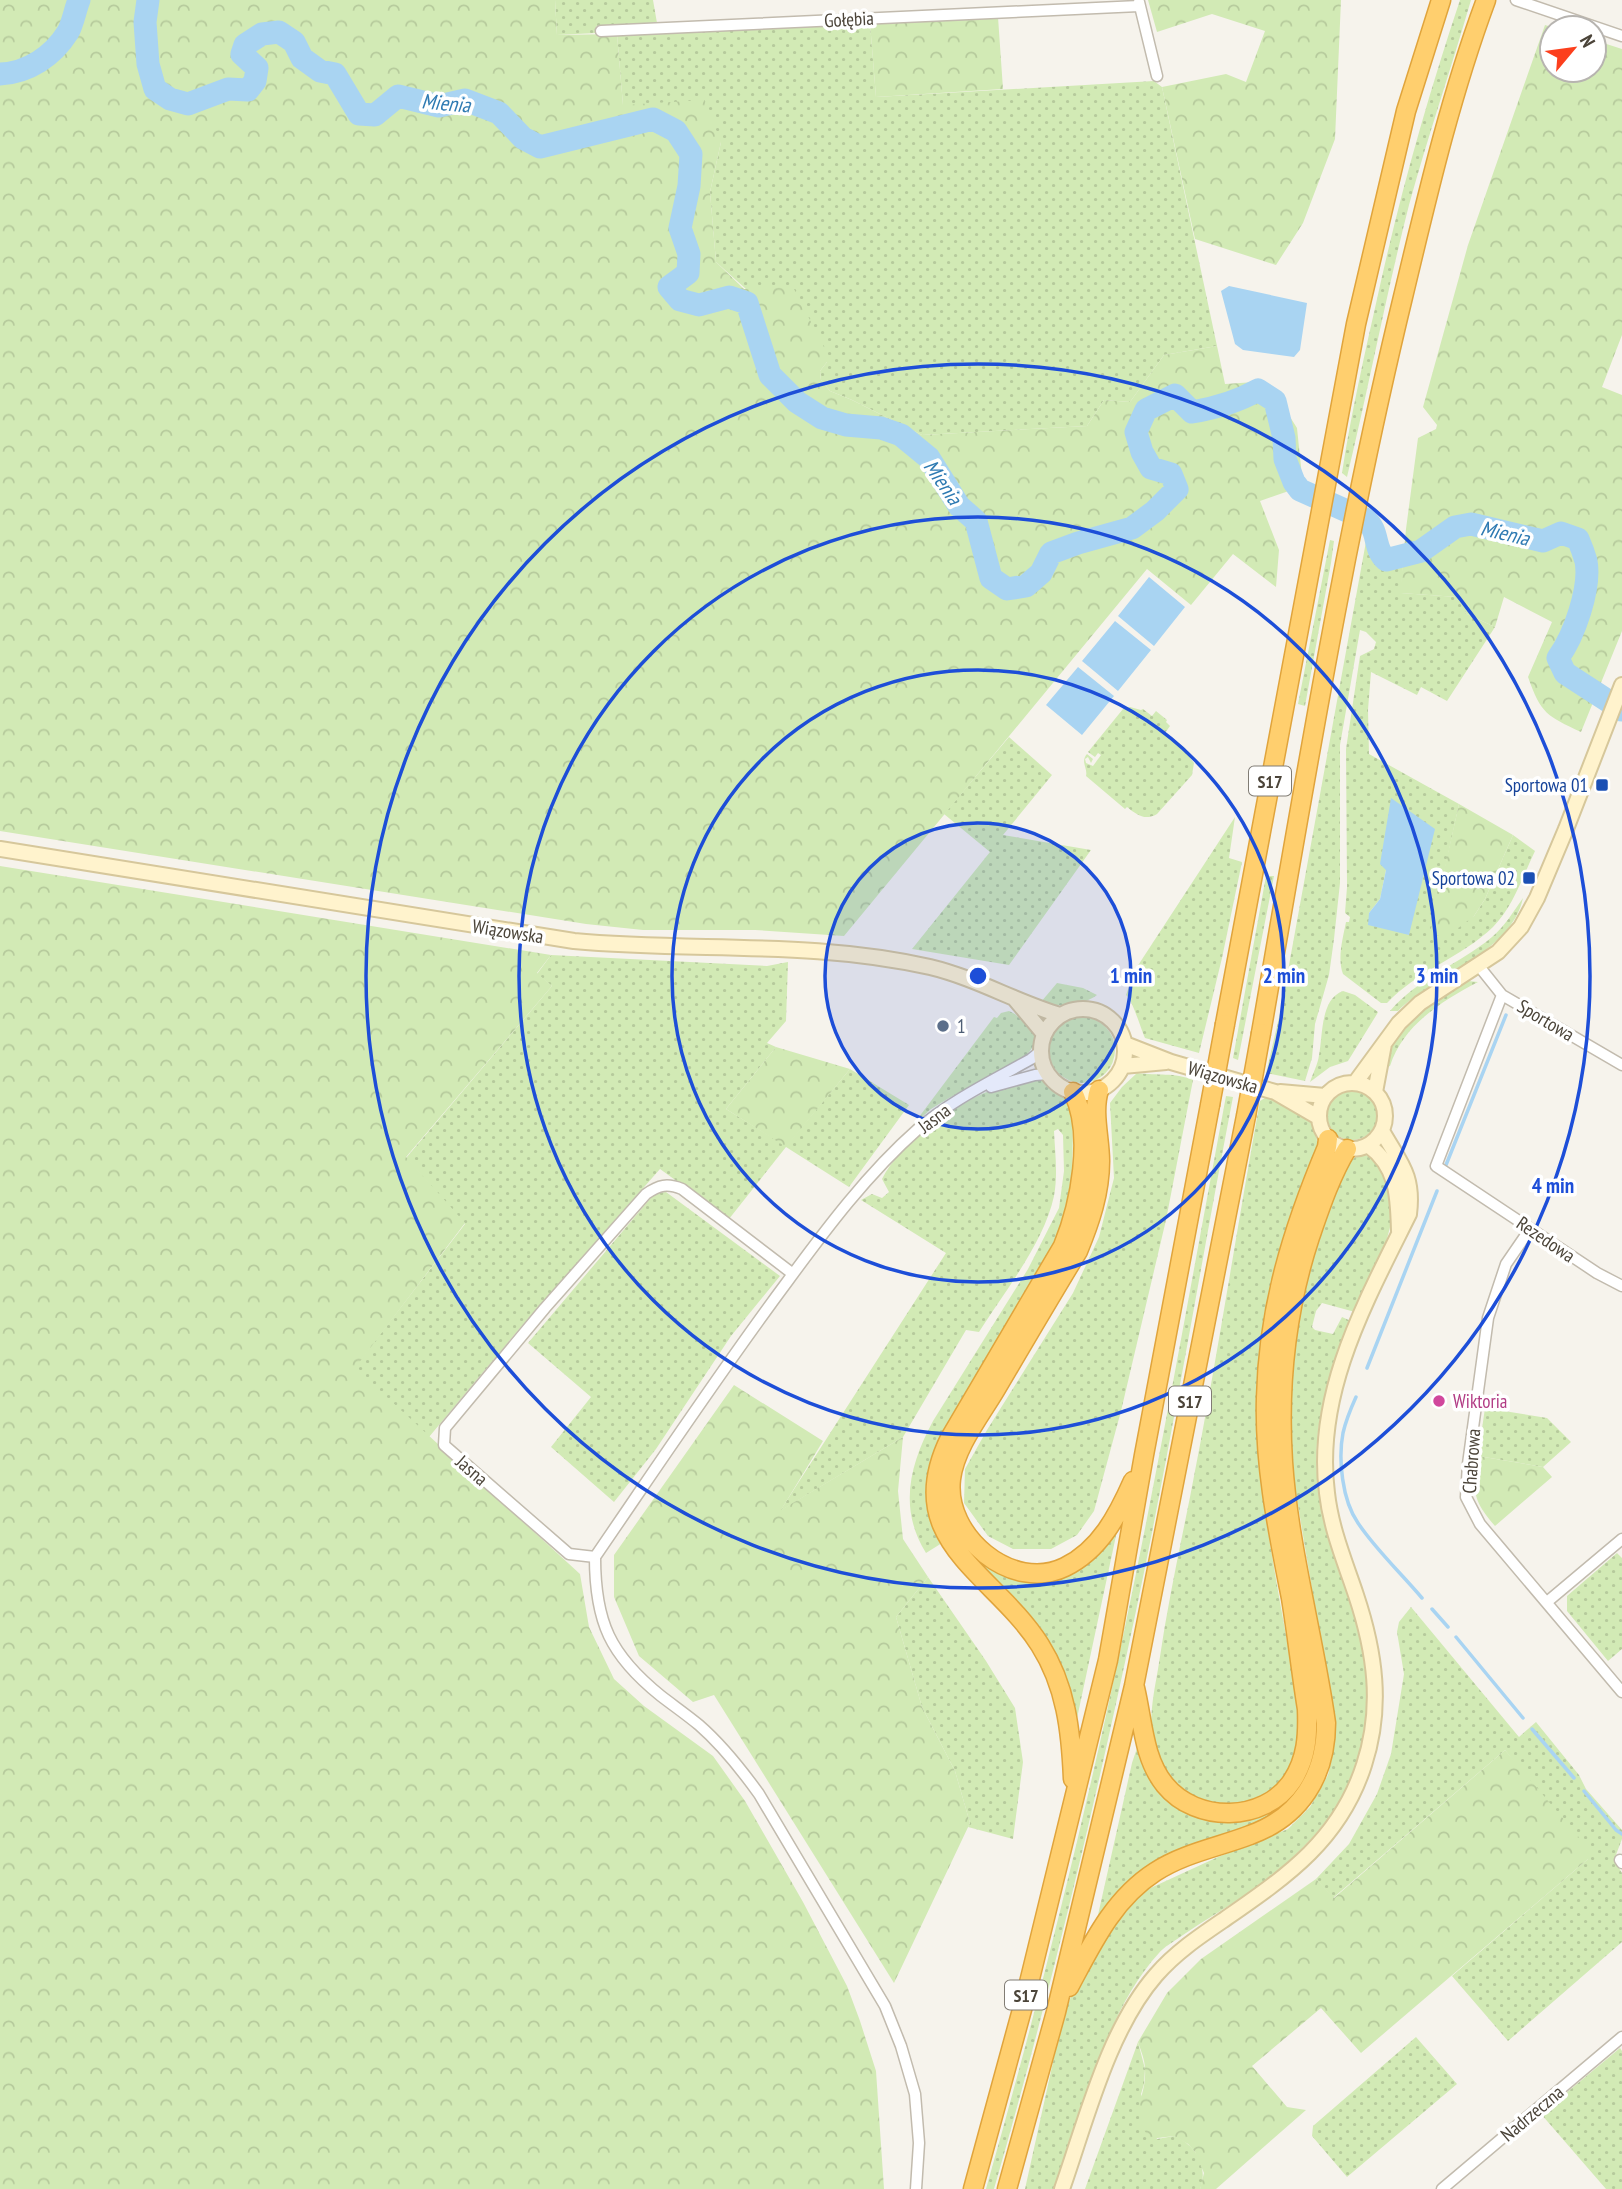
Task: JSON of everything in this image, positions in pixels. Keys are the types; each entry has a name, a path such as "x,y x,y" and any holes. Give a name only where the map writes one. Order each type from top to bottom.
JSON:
{"highway":[{"name":"S17","path":"973,2189 1026,1995 1108,1660 1356,324 1396,150 1441,0"},
{"name":"S17","path":"1007,2189 1056,2012 1134,1686 1246,1116 1363,475 1436,160 1486,0"},
{"path":"1099,1090 1095,1101 1100,1164 1091,1221 1078,1251 967,1438 951,1480 953,1501 970,1539 986,1556 1010,1569 1038,1573 1063,1568 1084,1556 1101,1540 1122,1505 1144,1455"},
{"path":"1073,1092 1078,1103 1082,1165 1073,1219 1062,1246 945,1447 936,1477 936,1498 941,1523 950,1544 974,1573 1024,1622 1058,1677 1072,1747 1073,1800"},
{"path":"1134,1686 1143,1721 1144,1740 1152,1764 1166,1786 1187,1804 1211,1812 1238,1813 1261,1806 1292,1782 1308,1741 1307,1709 1269,1477 1265,1401 1274,1315 1286,1258 1328,1139"},
{"path":"1056,2012 1099,1930 1132,1890 1167,1864 1249,1836 1275,1824 1303,1800 1321,1766 1326,1723 1283,1464 1282,1382 1292,1303 1304,1255 1320,1209 1348,1149"}],"main road":[{"path":"1355,1083 1372,1056 1399,1023 1420,1003 1498,953 1529,914 1566,829 1622,686"},
{"name":"Wiązowska","path":"0,849 574,941 839,951 931,967 974,979 1060,1015"},
{"name":"Wiązowska","path":"1014,998 1044,1034"},
{"path":"1076,1009 1098,1011 1116,1024 1125,1044 1122,1066 1113,1081 1099,1090 1073,1092 1059,1085 1048,1074 1041,1051 1044,1034 1060,1015 1076,1009"},
{"name":"Wiązowska","path":"1125,1044 1171,1062 1275,1092 1325,1096"},
{"path":"1375,1092 1384,1044"},
{"name":"Wiązowska","path":"1122,1066 1171,1062"},
{"path":"1355,1083 1375,1092 1385,1110 1382,1131 1368,1145 1348,1149 1338,1147 1328,1139 1321,1129 1318,1117 1325,1096 1338,1085 1355,1083"},
{"name":"Wiązowska","path":"1275,1092 1318,1117"},
{"path":"1062,2189 1111,2052 1122,2026 1145,1989 1166,1964 1189,1944 1275,1884 1308,1857 1324,1840 1348,1803 1365,1764 1374,1723 1374,1657 1329,1510 1325,1444 1329,1407 1339,1371 1409,1214 1411,1194 1407,1172 1382,1131"},
{"path":"1368,1145 1390,1167 1396,1184 1399,1234"}],"street":[{"path":"1517,0 1622,36"},
{"name":"Gołębia","path":"601,31 1139,3 1157,76"},
{"name":"Sportowa","path":"1478,965 1503,995 1622,1065"},
{"name":"Rezedowa","path":"1503,995 1436,1166 1530,1230 1622,1286"},
{"name":"Jasna","path":"793,1274 682,1189 669,1184 656,1186 545,1308 445,1428 444,1445 569,1555 595,1558 738,1347 867,1182 907,1139 941,1111 1041,1051"},
{"name":"Jasna","path":"970,1093 1014,1079 1048,1074"},
{"name":"Chabrowa","path":"1530,1230 1511,1254 1492,1303 1476,1400 1466,1497 1480,1524 1622,1692"},
{"path":"1547,1602 1622,1539"},
{"path":"595,1558 595,1585 601,1620 621,1657 659,1694 699,1725 737,1763 759,1794 885,2006 904,2052 915,2094 919,2143 916,2189"},
{"name":"Nadrzeczna","path":"1442,2189 1622,2037"}],"green space":[{"path":"0,0 555,0 557,35 617,34 623,105 704,100 721,142 710,192 716,262 744,289 793,287 828,355 827,362 820,371 821,380 830,391 922,435 1087,426 1104,400 1130,402 1164,355 1217,346 1225,384 1255,382 1273,390 1297,428 1303,486 1260,501 1279,550 1276,587 1233,554 1191,605 1147,569 844,936 755,930 643,930 586,924 0,831"},
{"path":"555,0 653,0 657,23 596,26 596,33 557,35"},
{"path":"1148,0 1341,0 1335,139 1303,223 1276,265 1195,239 1162,87 1226,74 1246,82 1265,31 1212,14 1157,32"},
{"path":"1460,0 1471,0 1409,205 1347,477 1342,473 1349,429 1386,261 1414,149"},
{"path":"998,17 1003,89 876,97 870,23"},
{"path":"870,23 876,97 1154,81 1162,87 1217,346 1164,355 1130,402 1104,400 1087,426 922,435 830,391 821,380 820,371 827,362 716,262 710,192 721,142 623,105 617,34"},
{"path":"1608,44 1622,49 1622,335 1602,387 1622,395 1622,631 1581,732 1547,712 1537,699 1528,677 1552,622 1504,597 1495,627 1465,613 1469,606 1457,597 1400,593 1418,438 1436,429 1437,425 1423,407 1468,245 1538,45 1538,84 1608,84"},
{"path":"1367,536 1376,559 1384,570 1403,562 1401,593 1457,597 1469,606 1465,613 1495,627 1447,701 1421,687 1417,695 1371,672 1369,754 1459,804 1431,933 1474,916 1485,899 1513,835 1535,851 1512,901 1493,927 1468,947 1412,982 1387,1003 1381,1003 1343,974 1341,948 1346,922 1349,922 1350,917 1345,913 1346,749 1360,656 1374,649 1376,642 1360,630 1340,745 1340,883 1334,939 1329,975 1315,1024 1312,1058 1305,1081 1266,1073 1281,1009","holes":["1386,870 1409,935 1369,913 1380,899"]},
{"path":"1330,540 1334,541 1331,563 1305,706 1298,704"},
{"path":"1123,709 1143,709 1152,716 1156,711 1167,720 1170,726 1165,733 1186,749 1194,763 1192,775 1157,814 1149,817 1138,815 1127,807 1125,809 1086,776 1084,760 1087,754 1093,759 1091,763 1088,757 1085,759 1086,763 1093,766 1101,755 1098,753 1095,757 1088,752"},
{"path":"1009,737 1052,775 1003,835 1091,850 1009,965 912,949 990,852 944,814"},
{"path":"1459,804 1513,835 1485,899 1474,916 1445,938 1430,933"},
{"path":"1235,817 1229,858 1242,862 1199,1053 1145,1038 1126,995 1135,970"},
{"path":"0,866 551,955 537,973 552,986 406,1157 465,1223 355,1368 580,1574 589,1627 614,1679 644,1706 713,1756 745,1801 847,1986 860,2021 876,2071 884,2189 0,2189"},
{"path":"1266,876 1274,876 1238,1060 1233,1058"},
{"path":"1523,898 1516,917 1504,934 1488,948 1431,985 1398,1011 1390,1011 1413,989 1492,937"},
{"path":"551,955 767,966 788,962 786,1021 767,1043 776,1047 726,1109 786,1146 850,1069 909,1105 849,1187 786,1147 729,1219 660,1169 520,1328 429,1437 354,1368 465,1224 406,1158 552,986 537,974"},
{"path":"1468,981 1478,982 1451,997 1414,1026 1396,1051 1390,1066 1385,1067 1389,1052 1405,1026 1428,1005"},
{"path":"1057,983 1083,988 1097,995 1070,1005 1041,1002"},
{"path":"1343,991 1355,995 1378,1012 1348,1061 1330,1067 1310,1082 1318,1058 1326,1010 1336,995"},
{"path":"1009,1011 1035,1032 1035,1043 1028,1054 931,1109 913,1125 994,1017"},
{"path":"1082,1017 1095,1020 1105,1027 1112,1037 1115,1050 1112,1063 1105,1073 1095,1080 1082,1083 1069,1080 1059,1073 1052,1063 1049,1050 1052,1037 1059,1027 1069,1020"},
{"path":"776,1047 850,1069 786,1147 726,1109"},
{"path":"1137,1073 1172,1075 1193,1080 1166,1220 1121,1411 1094,1511 1077,1535 1051,1549 1013,1549 988,1536 964,1503 965,1469 1073,1293 1099,1237 1114,1178 1110,1103"},
{"path":"1036,1079 1046,1081 1068,1100 1073,1118 1072,1190 1060,1232 941,1438 928,1491 932,1516 942,1543 926,1553 917,1536 910,1503 913,1470 933,1421 1028,1269 1059,1208 1064,1171 1063,1135 1058,1129 1054,1131 1054,1196 1042,1231 979,1332 966,1330 903,1437 780,1511 946,1253 861,1200 872,1194 882,1198 889,1192 882,1179 890,1166 900,1153 941,1118 984,1093"},
{"path":"1352,1090 1370,1097 1377,1115 1370,1133 1352,1140 1334,1133 1327,1115 1334,1097"},
{"path":"1226,1096 1233,1097 1162,1483 1120,1684 1088,1829 1034,2045 994,2189 986,2189 1049,1956 1105,1720 1153,1486"},
{"path":"1268,1096 1307,1116 1317,1141 1314,1159 1283,1242 1265,1313 1257,1409 1265,1508 1298,1704 1299,1733 1292,1764 1277,1785 1255,1800 1230,1806 1217,1805 1195,1797 1168,1773 1153,1741 1152,1712 1260,1101"},
{"path":"1334,1151 1337,1155 1309,1221 1289,1290 1277,1360 1275,1396 1275,1432 1282,1505 1319,1721 1315,1758 1306,1778 1279,1810 1263,1821 1189,1847 1159,1861 1137,1875 1118,1893 1096,1924 1137,1748 1148,1777 1165,1798 1191,1815 1210,1820 1230,1821 1268,1810 1298,1784 1310,1760 1314,1740 1313,1713 1277,1512 1270,1407 1277,1332 1292,1258 1303,1222"},
{"path":"1365,1155 1373,1158 1382,1167 1390,1183 1393,1201 1386,1240 1355,1312 1322,1303 1316,1311 1312,1327 1333,1334 1342,1317 1351,1321 1324,1401 1317,1442 1317,1463 1325,1521 1355,1618 1368,1684 1367,1720 1359,1758 1352,1778 1330,1816 1301,1849 1251,1891 1166,1947 1140,1977 1109,2034 1096,2065 1055,2189 1025,2189 1063,2017 1082,1969 1144,1891 1288,1829 1310,1807 1328,1775 1333,1753 1334,1722 1289,1446 1290,1381 1304,1278 1343,1170 1355,1157"},
{"path":"666,1192 780,1276 731,1336 656,1449 614,1502 551,1447 591,1397 528,1343 655,1193"},
{"path":"734,1385 823,1441 781,1510 903,1437 898,1491 903,1539 928,1577 896,1617 922,1707 955,1771 970,1823 894,1983 714,1695 693,1702 639,1656 614,1597 614,1555"},
{"path":"1485,1408 1547,1418 1571,1442 1543,1467 1478,1456"},
{"path":"1478,1456 1543,1467 1552,1477 1495,1526 1482,1509 1476,1494"},
{"path":"1117,1531 1076,1723 1059,1662 1040,1627 966,1552 961,1541 981,1561 1000,1572 1049,1580"},
{"path":"1617,1553 1622,1558 1622,1649 1608,1661 1567,1611 1567,1596"},
{"path":"928,1577 1015,1708 1023,1762 1013,1839 968,1827 970,1823 955,1771 922,1707 896,1617"},
{"path":"1411,1607 1519,1737 1536,1722 1579,1775 1586,1789 1622,1830 1622,1839 1614,1860 1622,1873 1622,1942 1508,2041 1452,1976 1588,1859 1505,1750 1333,1898 1316,1879 1349,1844 1377,1794 1391,1754 1404,1674 1397,1632 1399,1622"},
{"path":"1505,1750 1588,1848 1588,1859 1361,2053 1321,2008 1252,2066 1287,2107 1306,2110 1216,2189 1200,2189 1204,2173 1195,2152 1188,2144 1174,2136 1150,2139 1140,2119 1145,2069 1138,2042 1167,1993 1201,1959 1316,1879 1334,1898"},
{"path":"1416,2037 1457,2084 1347,2177 1312,2136 1313,2126"},
{"path":"1138,2042 1145,2069 1141,2094 1157,2139 1174,2136 1194,2150 1203,2173 1200,2189 1085,2189"},
{"path":"1620,2048 1622,2189 1606,2189 1541,2114"}],"water":[{"path":"1229,286 1307,303 1300,350 1294,357 1243,350 1235,344 1221,291"},
{"path":"1149,577 1185,607 1154,646 1118,616"},
{"path":"1115,621 1151,650 1118,691 1082,661"},
{"path":"1078,667 1114,696 1082,735 1046,705"},
{"path":"1391,798 1435,829 1409,935 1368,925 1369,913 1380,899 1386,870 1380,864"}],"waterway":[{"name":"Mienia","path":"0,74 30,67 55,49 68,32 79,0"},
{"name":"Mienia","path":"148,0 145,22 148,64 155,89 170,99 188,104 228,89 248,90 255,81 257,68 242,54 245,45 262,34 279,32 294,42 302,58 320,71 335,74 359,114 375,115 398,96 439,106 465,100 499,113 523,138 540,147 653,119 676,131 691,154 689,186 680,228 689,254 688,273 669,287 680,300 699,305 729,297 747,303 770,375 797,402 822,418 846,425 881,428 901,435 929,458 959,506 976,521 991,578 1007,589 1026,586 1041,573 1051,553 1132,528 1155,511 1177,489 1171,474 1151,468 1142,452 1136,432 1146,410 1175,395 1192,412 1209,409 1258,390 1275,401 1284,438 1285,459 1300,490 1365,519 1373,529 1379,551 1386,560 1421,551 1455,527 1471,524 1543,541 1561,533 1578,539 1586,561 1584,598 1575,625 1558,658 1565,673 1622,710"},
{"path":"1446,1165 1506,1015"},
{"path":"1367,1368 1437,1191"},
{"path":"1356,1397 1342,1443 1341,1467 1348,1503 1365,1533 1422,1598"},
{"path":"1432,1609 1448,1627"},
{"path":"1456,1637 1523,1718"},
{"path":"1532,1729 1574,1778"},
{"path":"1584,1791 1622,1834"}],"place":[{"name":"Sportowa 01","path":"1602,785"},
{"name":"Sportowa 02","path":"1529,878"},
{"name":"1","path":"943,1026"},
{"name":"Wiktoria","path":"1439,1401"}]}
